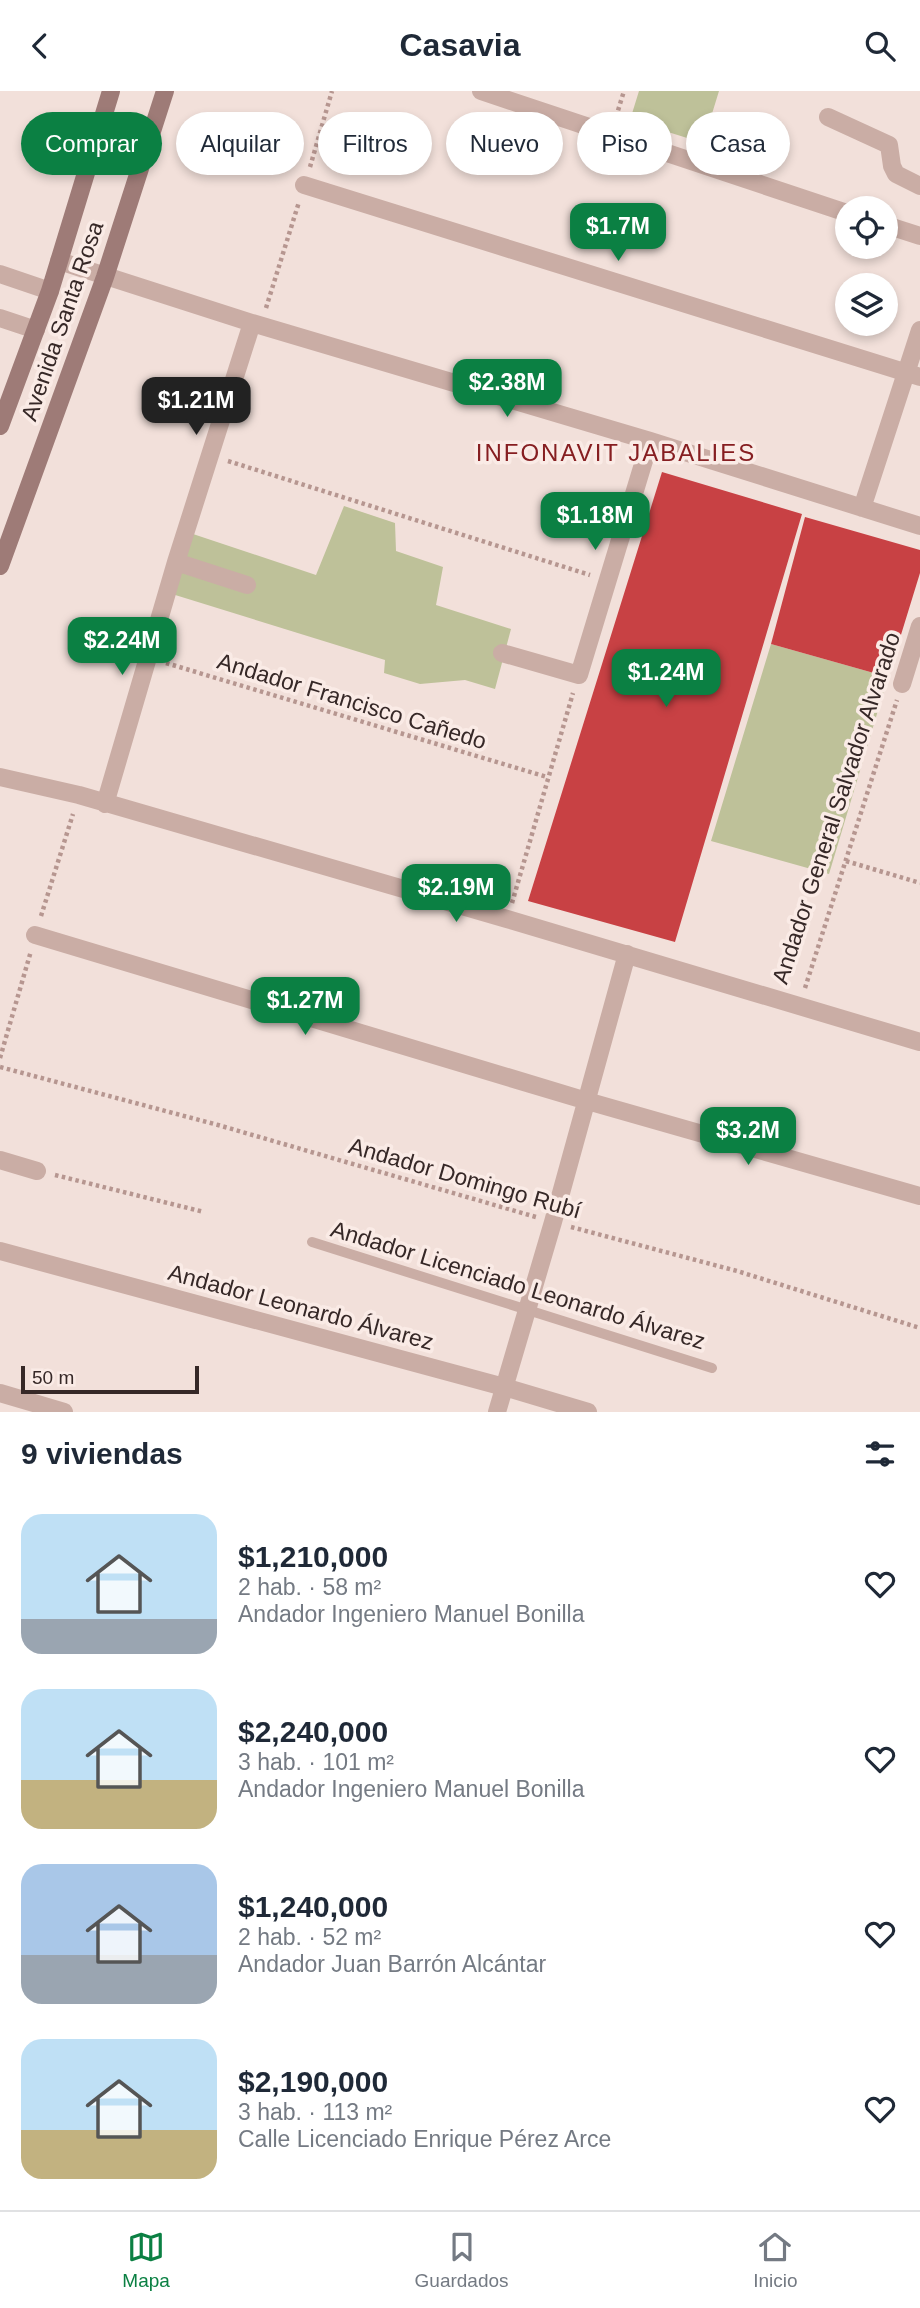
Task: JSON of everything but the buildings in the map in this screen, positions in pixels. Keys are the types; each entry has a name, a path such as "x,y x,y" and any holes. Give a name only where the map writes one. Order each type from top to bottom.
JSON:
{"main road":[{"name":"Avenida Santa Rosa","path":"0,426 50,291 111,91"},
{"name":"Avenida Santa Rosa","path":"0,566 105,277 166,91"}],"street":[{"path":"481,91 835,209"},
{"path":"828,117 889,145 895,174 920,186"},
{"path":"304,185 913,374"},
{"path":"898,229 920,236"},
{"path":"59,261 252,323 920,526"},
{"path":"0,274 50,291"},
{"path":"0,318 36,330"},
{"path":"105,804 176,562 252,323"},
{"path":"862,508 913,374 920,330"},
{"path":"502,653 579,675 650,442"},
{"path":"176,562 247,586"},
{"name":"Andador General Salvador Alvarado","path":"902,684 920,626"},
{"path":"0,777 105,804 507,919 920,1042"},
{"path":"35,935 587,1101 920,1196"},
{"path":"497,1412 627,954"},
{"path":"0,1160 37,1171"},
{"name":"Andador Leonardo Álvarez","path":"0,1251 588,1412"},
{"path":"0,1393 64,1412"}],"lane":[{"name":"Andador Licenciado Leonardo Álvarez","path":"312,1242 712,1368"}],"path":[{"path":"252,323 264,312 332,91"},
{"path":"210,456 607,580"},
{"name":"Andador Francisco Cañedo","path":"148,658 547,777"},
{"path":"507,919 579,675"},
{"name":"Andador General Salvador Alvarado","path":"799,1006 902,684"},
{"path":"846,861 920,883"},
{"name":"Andador Domingo Rubí","path":"0,1067 218,1125 553,1222 737,1271 920,1328"},
{"path":"37,1171 204,1212"}],"green space":[{"path":"639,91 719,91 713,112 686,112 686,138 672,133 672,112 632,112"},
{"path":"344,506 395,523 396,551 443,567 436,605 511,629 495,689 465,680 420,684 384,673 385,660 172,594 190,533 316,575"},
{"path":"771,644 888,677 829,874 711,841"}],"district":[{"name":"INFONAVIT JABALIES","path":"616,453"}]}
